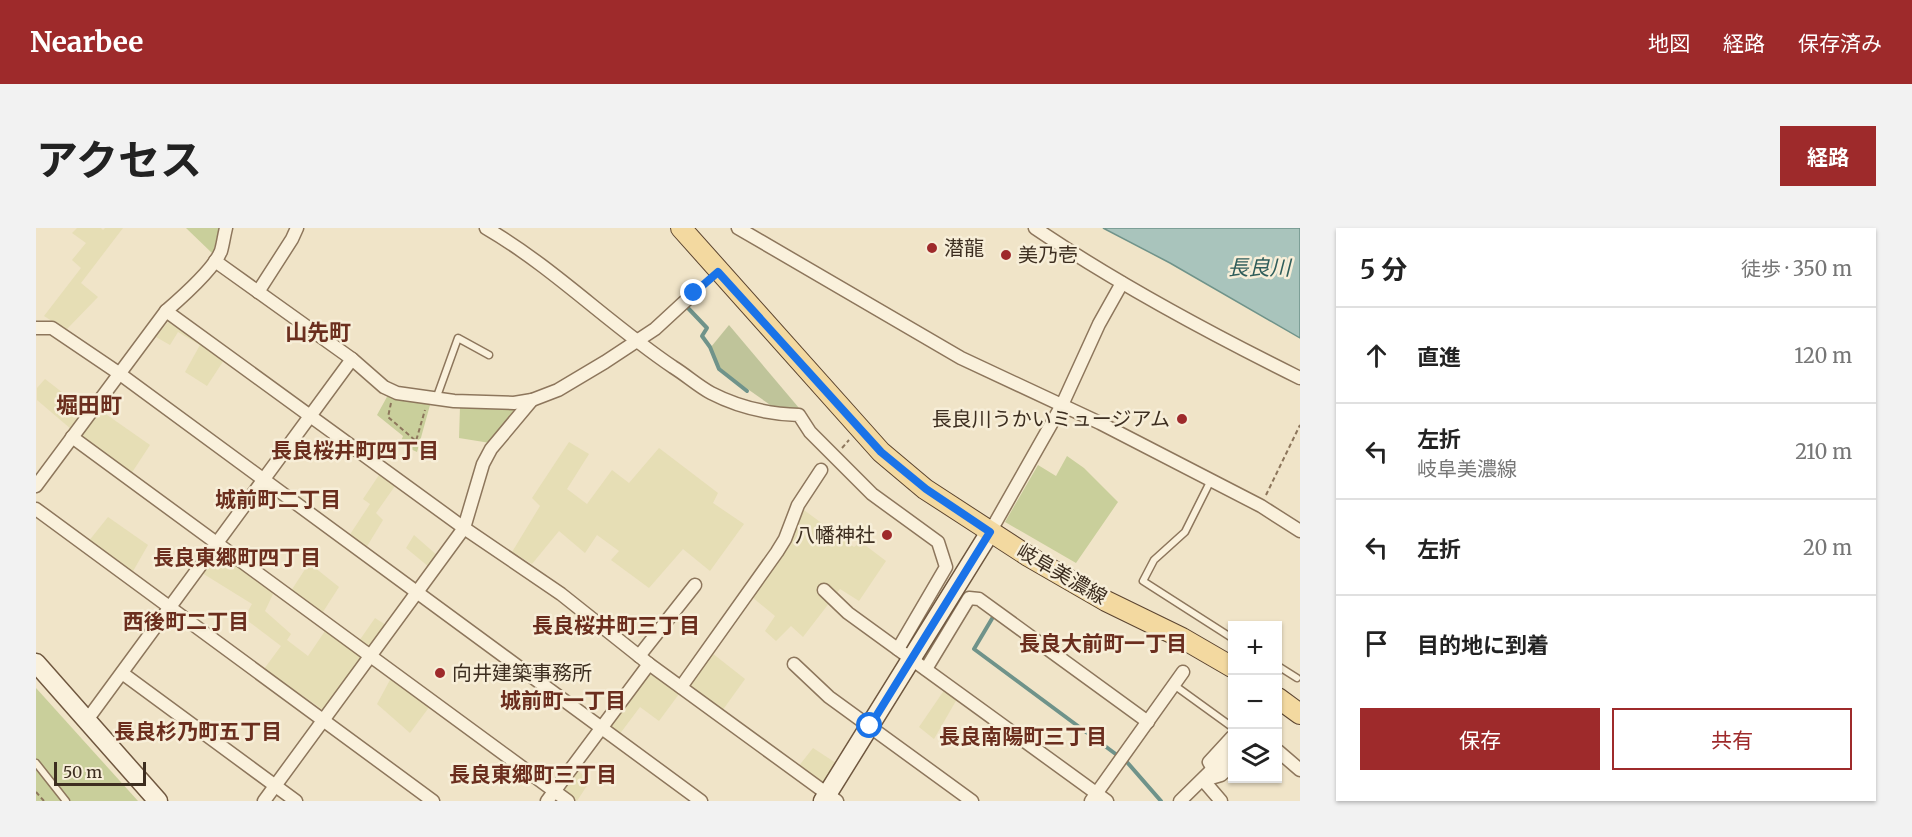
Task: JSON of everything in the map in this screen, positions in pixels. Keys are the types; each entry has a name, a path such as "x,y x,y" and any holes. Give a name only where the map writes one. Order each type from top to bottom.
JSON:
{"main road":[{"name":"岐阜美濃線","path":"681,228 881,452 926,489 1028,556 1106,601 1182,638 1228,665"},
{"path":"1282,701 1300,714"}],"street":[{"path":"36,486 166,311 215,261 220,253 226,228"},
{"path":"258,292 297,228"},
{"path":"486,228 513,244 636,342 711,393 763,411 799,415 810,432 872,494 938,542 946,567 912,659"},
{"path":"738,228 961,358 1062,405 1211,480 1261,506 1300,531"},
{"path":"1035,228 1122,283 1300,378"},
{"path":"215,261 352,359 384,387 397,393 432,399 514,403 532,400 558,390 655,329 694,293"},
{"path":"166,311 464,528 561,594 649,664 830,799 870,726 990,532 1062,405 1099,324 1122,283"},
{"path":"36,328 52,328 120,374 701,801"},
{"path":"87,720 352,359"},
{"path":"264,801 464,528 483,464 491,449 532,400"},
{"path":"72,437 371,656 551,796 568,801"},
{"path":"681,687 777,552 785,539 798,505 822,470"},
{"path":"36,509 433,801"},
{"path":"639,656 694,585"},
{"path":"824,590 848,613 1098,798 1183,672"},
{"path":"912,659 969,598 979,599 1148,722"},
{"path":"36,663 158,801"},
{"path":"551,796 649,664"},
{"path":"794,664 830,697 972,801"},
{"path":"122,673 296,801"},
{"path":"1214,770 1209,762 1228,742"},
{"path":"1282,754 1300,770"},
{"path":"1180,801 1228,755"},
{"path":"1203,780 1221,775 1228,769"},
{"path":"1203,780 1221,801"}],"lane":[{"path":"432,399 458,338 489,355"},
{"path":"1211,480 1185,532 1154,560 1143,581 1228,635"},
{"path":"1282,669 1297,678"},
{"path":"1174,685 1228,723"},
{"path":"36,763 66,801"}],"path":[{"path":"392,399 388,417 416,441 432,399"},
{"path":"1261,506 1300,425"},
{"path":"36,792 44,801"}],"shaded area":[{"path":"77,228 101,228 103,230 123,228 81,283 98,297 66,330 44,316 81,268 72,260 86,243 72,233"},
{"path":"168,322 224,360 207,386 185,372 200,345 178,332 170,345 156,337"},
{"path":"45,379 85,410 71,429 37,400 37,388"},
{"path":"100,410 150,445 131,474 82,435"},
{"path":"569,442 589,454 567,489 587,504 612,470 629,483 659,448 718,493 713,503 744,524 710,571 683,549 649,588 611,560 619,551 597,535 585,553 559,531 532,564 512,552 540,506 532,498"},
{"path":"379,475 395,486 376,513 383,520 366,548 349,536 370,504 363,499"},
{"path":"804,510 854,547 861,542 886,561 859,601 840,589 803,637 791,626 776,641 765,631 775,616 752,597 783,554"},
{"path":"108,517 148,545 132,573 88,542"},
{"path":"414,535 438,556 429,567 406,548"},
{"path":"219,551 274,592 265,611 291,634 287,640 308,656 325,631 362,656 323,710 264,669 281,646 244,618 252,604 202,573"},
{"path":"309,563 339,587 321,615 291,591"},
{"path":"375,618 386,625 369,649 359,641"},
{"path":"712,653 745,679 722,711 688,685"},
{"path":"648,674 679,694 659,721 640,707 619,735 609,727"},
{"path":"391,678 430,706 410,733 377,704"},
{"path":"945,689 957,699 934,739 919,727"},
{"path":"813,748 839,765 825,786 798,767"},
{"path":"576,769 590,781 577,801 564,791"}],"green space":[{"path":"186,228 219,228 213,254"},
{"path":"729,325 799,408 776,409 719,369 711,347"},
{"path":"388,395 430,405 417,452 400,444 403,436 377,415"},
{"path":"460,407 514,410 490,443 459,438"},
{"path":"1067,456 1084,468 1118,502 1076,563 1005,522 1038,465 1056,476"},
{"path":"36,688 138,801 36,801"}],"water":[{"name":"長良川","path":"1103,228 1300,228 1300,338 1170,263"}],"waterway":[{"path":"688,308 707,328 702,336 710,347 719,369 747,391"},
{"path":"993,617 974,649 1117,755"},
{"path":"1126,761 1161,801"}],"place":[{"name":"潜龍","path":"932,248"},
{"name":"美乃壱","path":"1006,255"},
{"name":"長良川うかいミュージアム","path":"1182,419"},
{"name":"八幡神社","path":"887,535"},
{"name":"向井建築事務所","path":"440,673"}],"district":[{"name":"山先町","path":"318,332"},
{"name":"堀田町","path":"89,405"},
{"name":"長良桜井町四丁目","path":"355,451"},
{"name":"城前町二丁目","path":"278,500"},
{"name":"長良東郷町四丁目","path":"237,558"},
{"name":"西後町二丁目","path":"186,622"},
{"name":"長良桜井町三丁目","path":"616,626"},
{"name":"長良大前町一丁目","path":"1103,644"},
{"name":"城前町一丁目","path":"563,701"},
{"name":"長良杉乃町五丁目","path":"198,732"},
{"name":"長良南陽町三丁目","path":"1023,737"},
{"name":"長良東郷町三丁目","path":"533,775"}],"route":[{"path":"694,293 718,272 881,452 926,489 990,532 870,726"}]}
